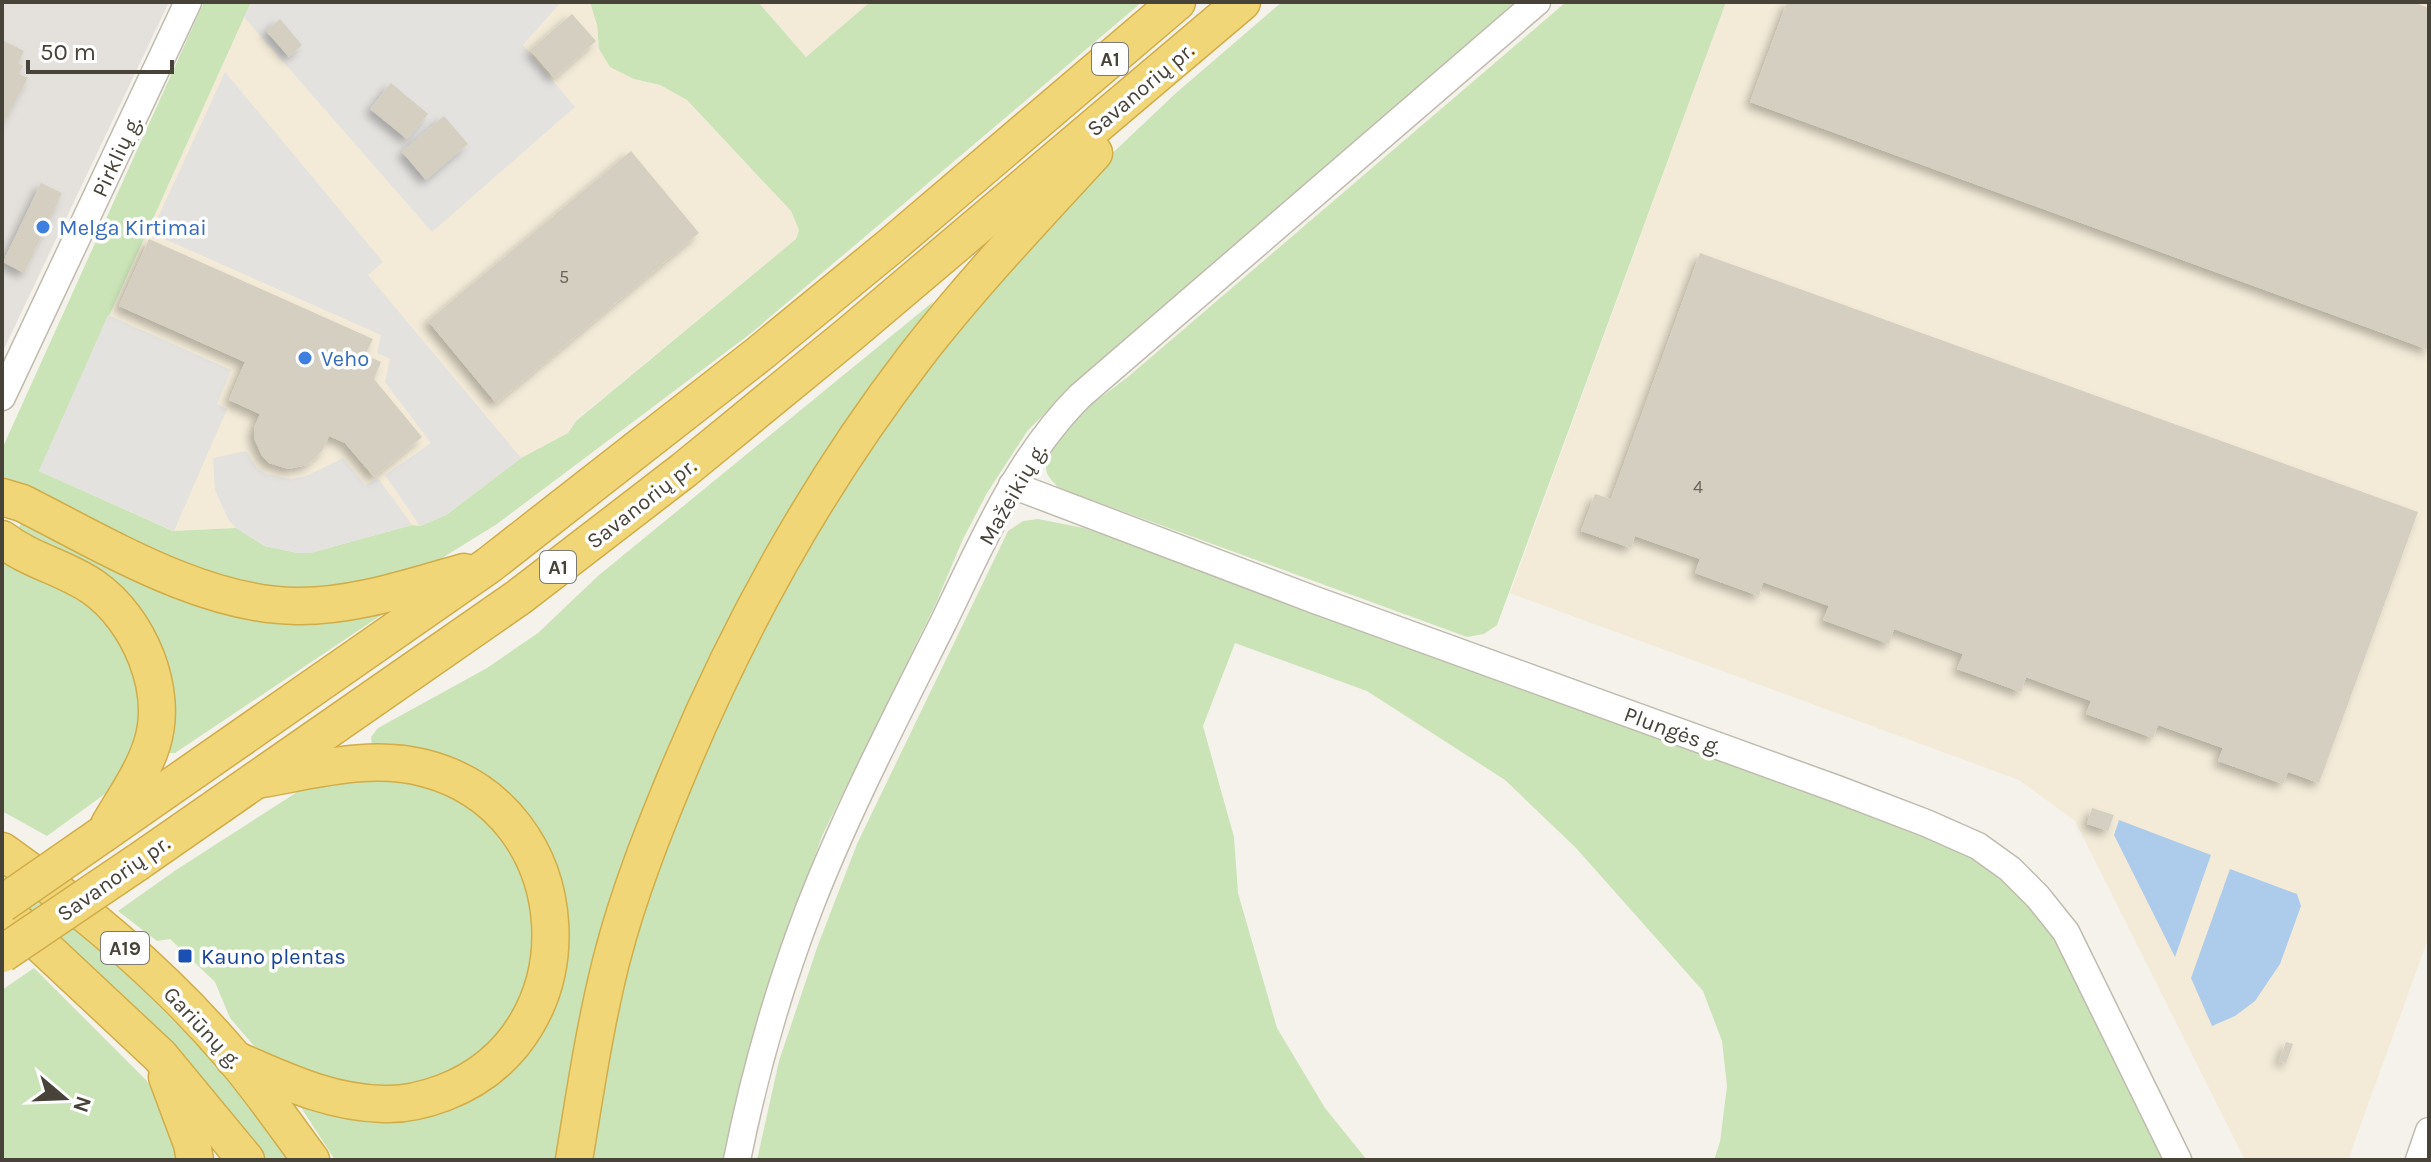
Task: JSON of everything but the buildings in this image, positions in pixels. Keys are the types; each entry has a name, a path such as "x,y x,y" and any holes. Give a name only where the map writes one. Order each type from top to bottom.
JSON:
{"highway":[{"name":"Savanorių pr.","path":"2,904 489,565 759,354 1177,2"},
{"name":"Savanorių pr.","path":"2,954 519,597 684,470 862,324 1242,2"},
{"path":"574,1160 612,958 632,893 709,697 764,590 839,466 916,357 1043,208 1200,38"},
{"path":"9,497 135,560 237,599 295,607 342,603 489,565"},
{"path":"11,551 70,572 113,601 140,646 153,679 158,707 153,742 144,766 103,834"},
{"path":"234,1059 315,1094 344,1101 397,1104 433,1096 474,1077 492,1063 522,1029 542,990 552,944 548,897 530,850 499,808 466,784 426,768 379,762 253,781"},
{"name":"Gariūnų g.","path":"2,851 61,892 180,999 234,1059 311,1160"},
{"name":"A19","path":"2,912 20,925 160,1056 246,1160"},
{"path":"160,1056 195,1160"}],"street":[{"name":"Pirklių g.","path":"2,397 188,2"},
{"name":"Mažeikių g.","path":"737,1160 761,1054 809,909 892,724 1012,485 1057,420 1080,396 1537,2"},
{"name":"Plungės g.","path":"1012,485 1419,638 1837,789 1978,846 2010,869 2066,932 2178,1160"},
{"path":"2419,1160 2429,1131"}],"shaded area":[{"path":"2,2 169,2 2,353"},
{"path":"251,2 590,2 597,25 599,49 634,79 660,85 687,100 791,211 799,230 796,239 576,420 568,433 521,458 446,515 420,526 412,525 310,553 236,528 174,531 39,471"},
{"path":"251,2 561,2 523,45 575,107 432,232 244,17"},
{"path":"758,2 870,2 806,57"},
{"path":"1726,2 2429,2 2429,936 2348,1160 2245,1160 2075,821 2019,780 1510,593"},
{"path":"225,72 383,262 368,275 521,458 446,515 420,526 385,475 431,443 385,382 390,359 377,353 381,335 151,233"},
{"path":"108,315 231,370 217,404 227,409 174,531 39,471"},
{"path":"246,451 257,468 267,474 291,479 306,476 343,458 365,485 378,478 412,525 310,553 265,546 236,528 228,519 215,490 213,458"}],"green space":[{"path":"204,2 251,2 39,471 173,531 236,528 265,546 310,553 412,525 420,526 446,515 521,458 568,433 576,421 796,239 799,230 791,211 687,100 660,85 634,79 610,67 599,49 597,25 590,2 758,2 806,57 870,2 1142,2 750,334 497,524 418,573 337,593 206,580 17,492 2,476 2,449"},
{"path":"1282,2 1522,2 1097,363 1028,430 987,493 963,539 936,603 822,836 768,988 727,1160 584,1160 636,913 724,685 890,407 1082,182 1176,93"},
{"path":"1566,2 1726,2 1497,625 1484,634 1467,637 1056,485 1047,473 1046,460 1052,446 1075,418 1129,376"},
{"path":"934,301 784,529 717,650 559,1160 335,1160 302,1109 306,1100 419,1110 558,992 569,929 567,902 554,865 535,831 372,747 371,737 378,728 487,668 538,633 599,575"},
{"path":"26,513 162,580 389,610 175,753 165,753 159,660 15,536"},
{"path":"1038,519 1084,528 1858,807 1965,851 2004,878 2032,907 2059,944 2169,1160 1714,1160 1720,1142 1727,1086 1722,1041 1703,991 1576,848 1505,780 1367,691 1235,643 1203,726 1234,837 1238,893 1277,1028 1325,1108 1367,1160 757,1160 779,1061 818,945 857,844 1008,531 1023,521"},
{"path":"20,563 67,580 135,651 145,737 109,791 47,836 2,811 2,564"},
{"path":"345,773 467,792 523,855 543,936 517,1018 453,1076 369,1094 260,1053 230,1018 215,982 170,939 157,941 118,911 305,787"},
{"path":"2,869 86,933 224,1072 295,1160 261,1160 2,901"},
{"path":"34,968 146,1080 169,1113 184,1160 2,1160 2,990"}],"water":[{"path":"2119,820 2211,855 2175,957 2114,835"},
{"path":"2230,869 2297,894 2301,906 2280,964 2255,1001 2235,1016 2212,1026 2191,978"}],"place":[{"name":"Melga Kirtimai","path":"43,227"},
{"name":"Veho","path":"305,358"},
{"name":"Kauno plentas","path":"185,956"}]}
